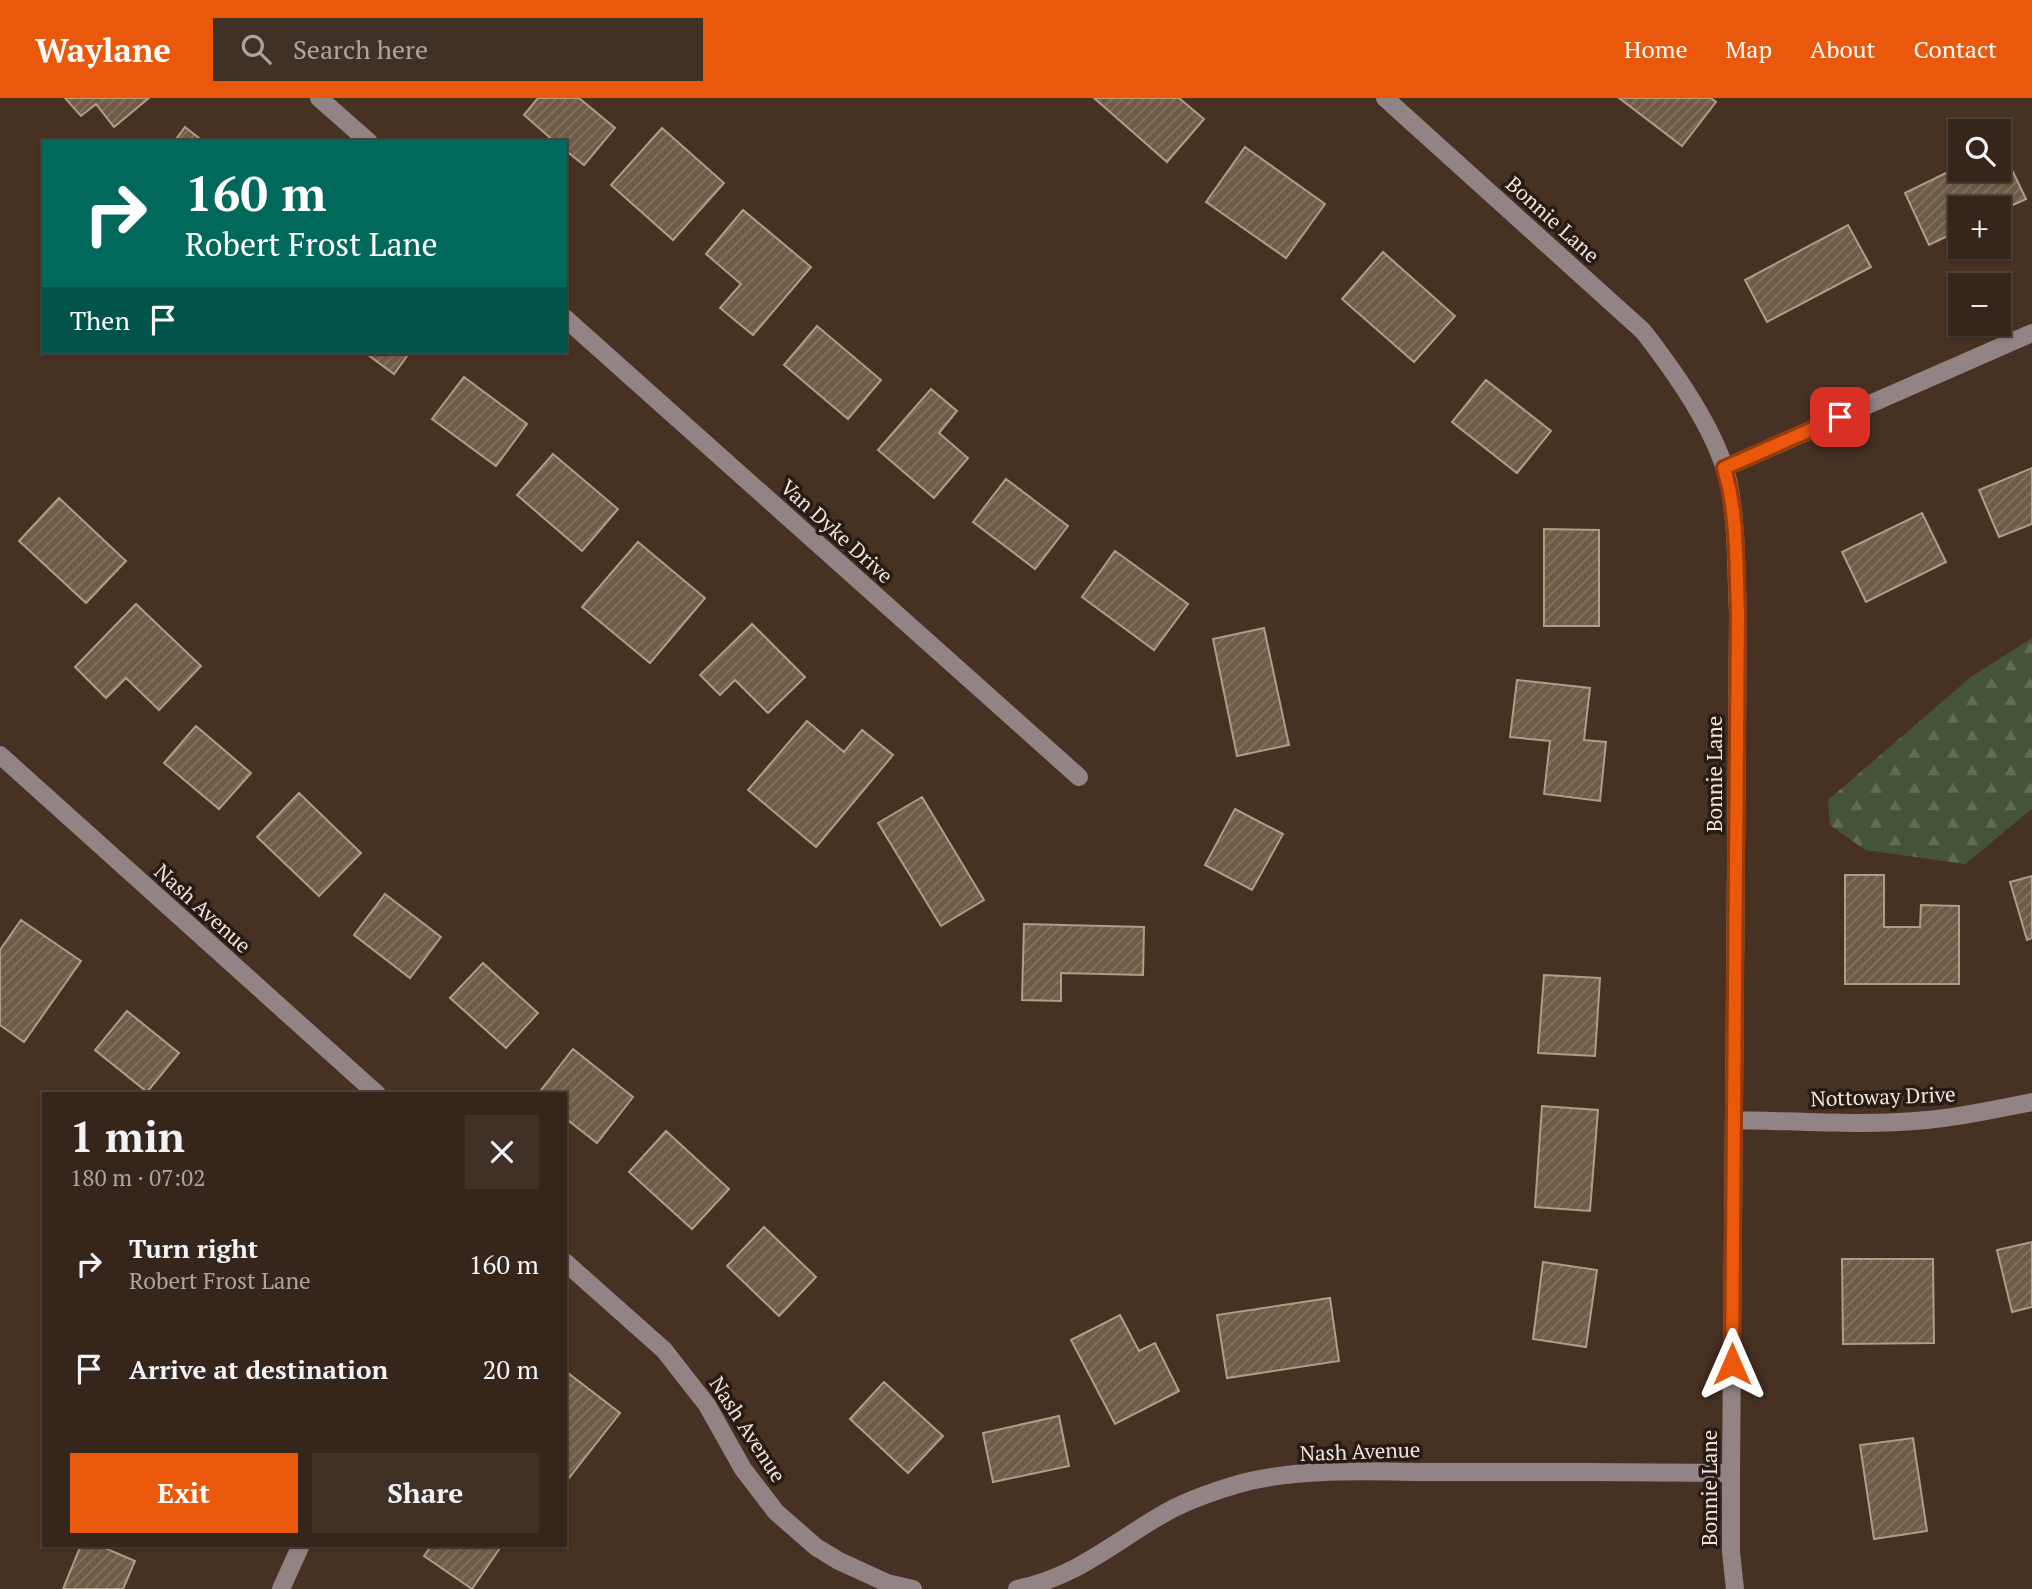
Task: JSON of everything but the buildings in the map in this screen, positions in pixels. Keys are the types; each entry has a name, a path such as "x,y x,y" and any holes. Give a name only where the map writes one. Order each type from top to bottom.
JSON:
{"street":[{"path":"319,98 367,140"},
{"name":"Bonnie Lane","path":"1385,98 1643,331 1661,354 1713,438 1729,485 1738,613 1731,1473 1731,1552 1735,1589"},
{"name":"Van Dyke Drive","path":"567,320 1079,777"},
{"path":"1724,468 2032,333"},
{"name":"Nash Avenue","path":"0,755 375,1092"},
{"name":"Nottoway Drive","path":"1734,1120 1874,1123 1927,1120 2032,1102"},
{"name":"Nash Avenue","path":"567,1264 664,1350 708,1405 743,1469 776,1512 816,1547 839,1561 887,1583 913,1589"},
{"name":"Nash Avenue","path":"1017,1589 1071,1572 1179,1506 1242,1483 1274,1477 1341,1472 1731,1473"},
{"path":"281,1589 300,1547"}],"green space":[{"path":"2032,638 2032,809 1965,864 1865,850 1830,825 1828,800 1971,677"}],"route":[{"path":"1732,1364 1738,613 1734,536 1729,485 1724,468 1840,417"}]}
